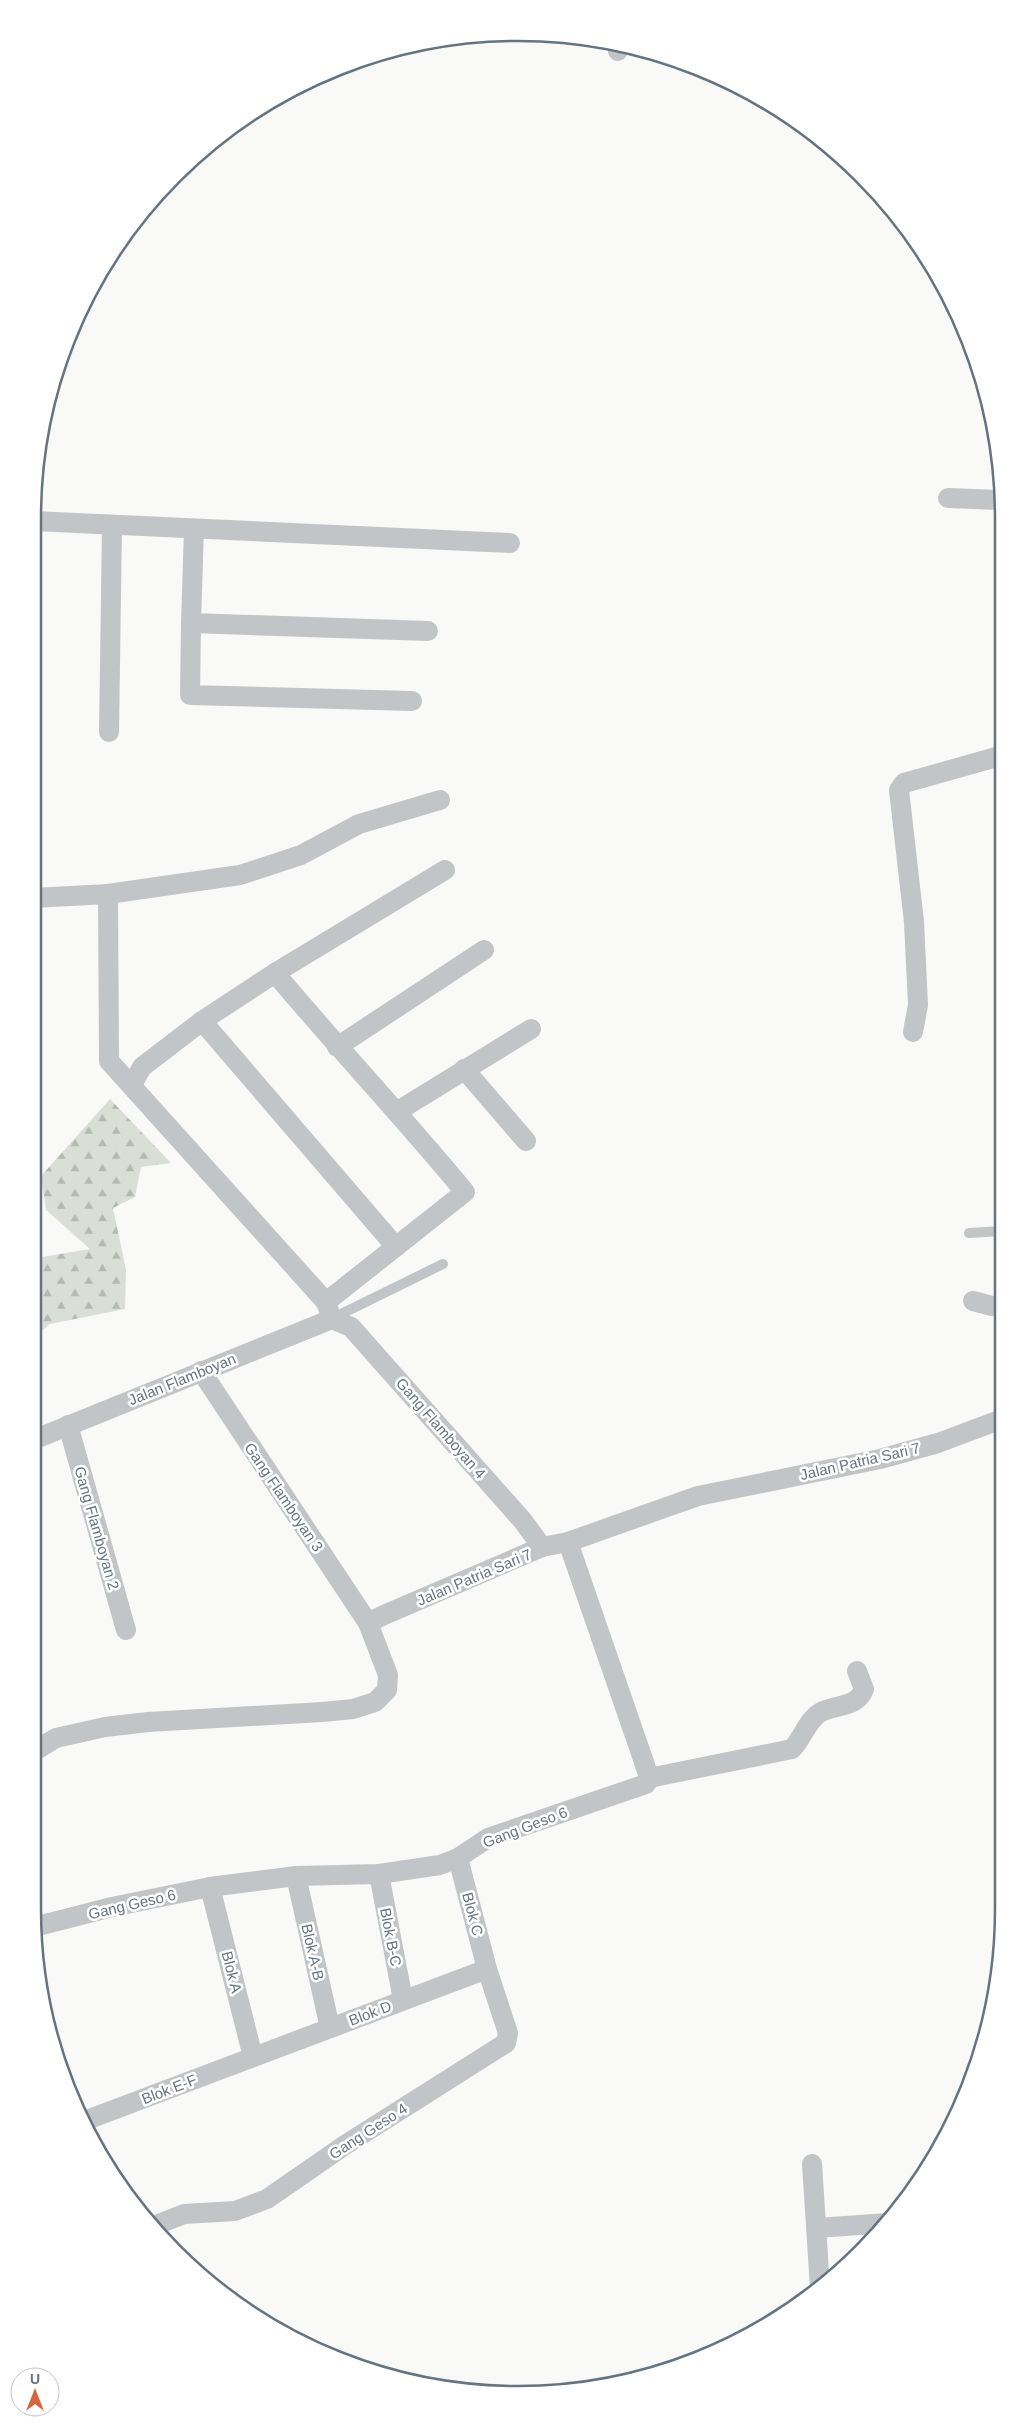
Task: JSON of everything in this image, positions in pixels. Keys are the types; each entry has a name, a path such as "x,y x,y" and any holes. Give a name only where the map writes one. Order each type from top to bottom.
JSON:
{"street":[{"path":"948,498 994,500"},
{"path":"41,521 510,543"},
{"path":"109,732 112,525"},
{"path":"194,529 190,695 412,701"},
{"path":"191,623 428,631"},
{"path":"913,1032 918,1005 914,922 899,790 904,783 995,757"},
{"path":"41,898 108,894 240,875 301,855 359,824 440,800"},
{"path":"132,1085 142,1067 202,1021 275,973 445,870"},
{"path":"108,894 109,1061 329,1310"},
{"path":"337,1047 484,950"},
{"path":"275,973 337,1047 398,1111 531,1028"},
{"path":"202,1021 396,1246"},
{"path":"464,1069 526,1141"},
{"name":"Jalan Flamboyan","path":"41,1436 201,1371 329,1310 396,1246 465,1192 398,1111"},
{"path":"973,1301 995,1306"},
{"name":"Gang Flamboyan 4","path":"329,1310 351,1327 504,1500 542,1548"},
{"name":"Gang Flamboyan 3","path":"201,1371 368,1623"},
{"name":"Jalan Patria Sari 7","path":"368,1623 542,1548 568,1542 698,1496 880,1459 938,1443 995,1422"},
{"name":"Gang Flamboyan 2","path":"68,1425 126,1630"},
{"path":"568,1542 649,1778 792,1749 819,1713 855,1702 861,1697 864,1689 857,1671"},
{"path":"41,1747 56,1738 105,1727 148,1722 322,1712 353,1709 376,1702 387,1690 388,1675 368,1623"},
{"name":"Gang Geso 6","path":"42,1925 112,1907 210,1887 296,1876 379,1874 440,1865 458,1858 488,1838 640,1787 646,1784 649,1778"},
{"name":"Blok C","path":"458,1858 488,1969"},
{"name":"Blok B-C","path":"379,1874 403,2000"},
{"name":"Blok A-B","path":"296,1876 330,2028"},
{"name":"Blok A","path":"210,1887 254,2057"},
{"name":"Blok D","path":"254,2057 488,1969"},
{"name":"Gang Geso 4","path":"160,2224 184,2214 235,2211 267,2199 345,2145 506,2043 508,2033 488,1969"},
{"name":"Blok E-F","path":"90,2119 254,2057"},
{"path":"812,2164 819,2277"},
{"path":"817,2228 875,2224"}],"lane":[{"path":"969,1233 995,1231"},
{"path":"329,1310 443,1264"}],"green space":[{"path":"110,1099 171,1163 141,1167 135,1197 113,1208 126,1270 125,1309 50,1324 41,1331 41,1258 90,1249 46,1210 41,1176"}]}
